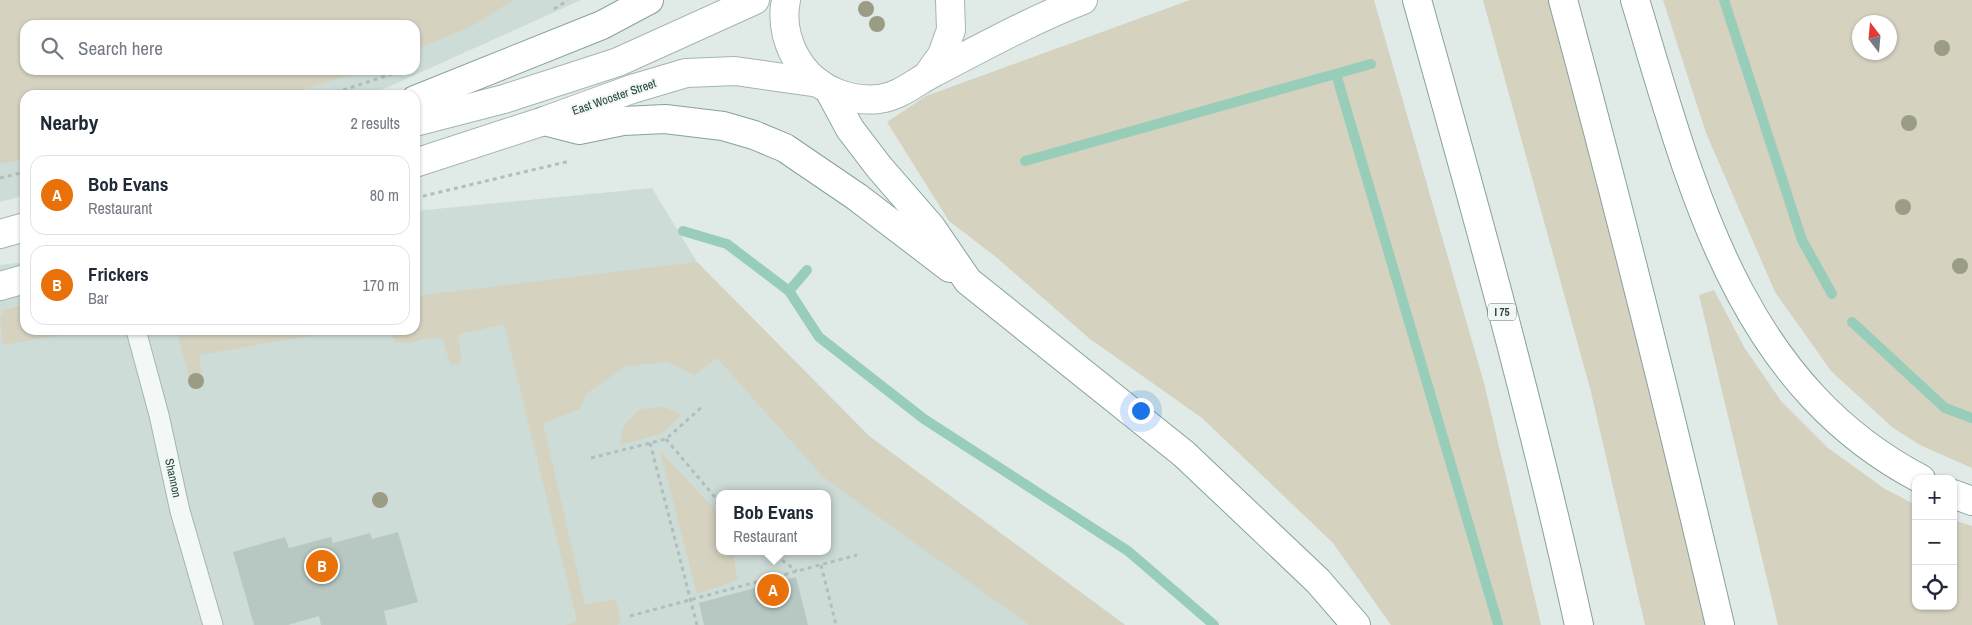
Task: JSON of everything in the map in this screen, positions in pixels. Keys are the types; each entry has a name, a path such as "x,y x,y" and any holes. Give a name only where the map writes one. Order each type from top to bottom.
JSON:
{"main road":[{"path":"420,98 602,25 649,0"},
{"path":"420,121 504,98 618,62 755,0"},
{"name":"East Wooster Street","path":"786,0 784,10 786,34 794,56 809,76 824,87"},
{"name":"East Wooster Street","path":"927,76 942,55 951,30 950,0"},
{"name":"East Wooster Street","path":"420,161 544,121 632,89 686,73 735,71 824,87 854,99 880,99 905,91 927,76 1051,12 1084,0"},
{"name":"I 75","path":"1417,0 1470,191 1557,526 1579,625"},
{"path":"1563,0 1601,140 1679,448 1720,625"},
{"path":"1636,0 1683,156 1714,240 1747,308 1773,350 1804,388 1858,439 1914,475"},
{"path":"824,87 850,129 879,167 931,227 968,281"},
{"path":"544,121 579,130 623,121 665,119 723,126 785,148 849,192 968,281 1184,454 1318,581 1356,625"},
{"path":"0,234 20,228"},
{"path":"0,286 20,280"},
{"path":"1957,495 1972,501"}],"lane":[{"name":"Shannon","path":"137,335 159,414 180,511 213,625"}],"path":[{"path":"344,90 390,75"},
{"path":"420,197 578,158"},
{"path":"0,178 20,173"},
{"path":"591,458 666,439 703,406"},
{"path":"666,439 716,498"},
{"path":"650,443 697,625"},
{"path":"775,555 797,571"},
{"path":"630,616 857,555"},
{"path":"821,565 836,625"}],"shaded area":[{"path":"0,0 581,0 420,73 420,20 20,20 20,75 415,75 379,90 20,90 20,196 0,202"},
{"path":"0,0 513,0 474,25 420,48 420,20 20,20 20,75 349,75 302,90 20,90 20,160 0,164"},
{"path":"1190,0 1374,0 1484,383 1541,625 1391,625 1333,543 1202,418 1090,339 996,257 949,221 887,122 926,96"},
{"path":"1483,0 1555,0 1718,625 1645,625 1591,392"},
{"path":"1663,0 1972,0 1972,468 1920,445 1892,427 1831,371 1775,292 1706,133"},
{"path":"652,188 697,262 869,436 1125,625 0,625 0,265 20,263 20,335 420,335 420,211"},
{"path":"697,262 869,436 1125,625 1029,625 823,477 717,358 695,375 667,362 626,366 586,394 580,409 543,423 585,605 615,599 621,620 617,625 566,625 577,621 504,324 457,335 461,354 460,361 459,365 450,364 443,340 431,338 402,343 395,342 391,335 420,335 420,295"},
{"path":"1714,290 1744,347 1781,401 1828,448 1885,489 1912,503 1912,610 1957,610 1957,521 1972,526 1972,625 1778,625 1699,295"},
{"path":"20,305 20,335 61,335 3,345 0,318 4,310"},
{"path":"177,335 315,335 199,355 204,387 192,388"},
{"path":"663,407 682,415 661,434 619,445 623,426 640,409"},
{"path":"660,451 716,511 716,555 733,555 738,580 697,594"}],"building":[{"path":"398,532 418,602 384,611 387,625 321,625 319,616 288,625 254,625 233,552 285,537 289,548 331,537 333,543 370,533 372,539"},
{"path":"796,577 808,625 704,625 699,603"}],"waterway":[{"path":"1724,0 1802,240 1832,294"},
{"path":"1025,161 1371,64"},
{"path":"1336,74 1498,624"},
{"path":"683,231 727,244 789,291 819,337 924,419 1128,551 1214,625"},
{"path":"789,291 807,270"},
{"path":"1852,322 1945,408 1972,418"}],"place":[{"name":"Frickers","path":"322,566"},
{"name":"Bob Evans","path":"773,590"}]}
